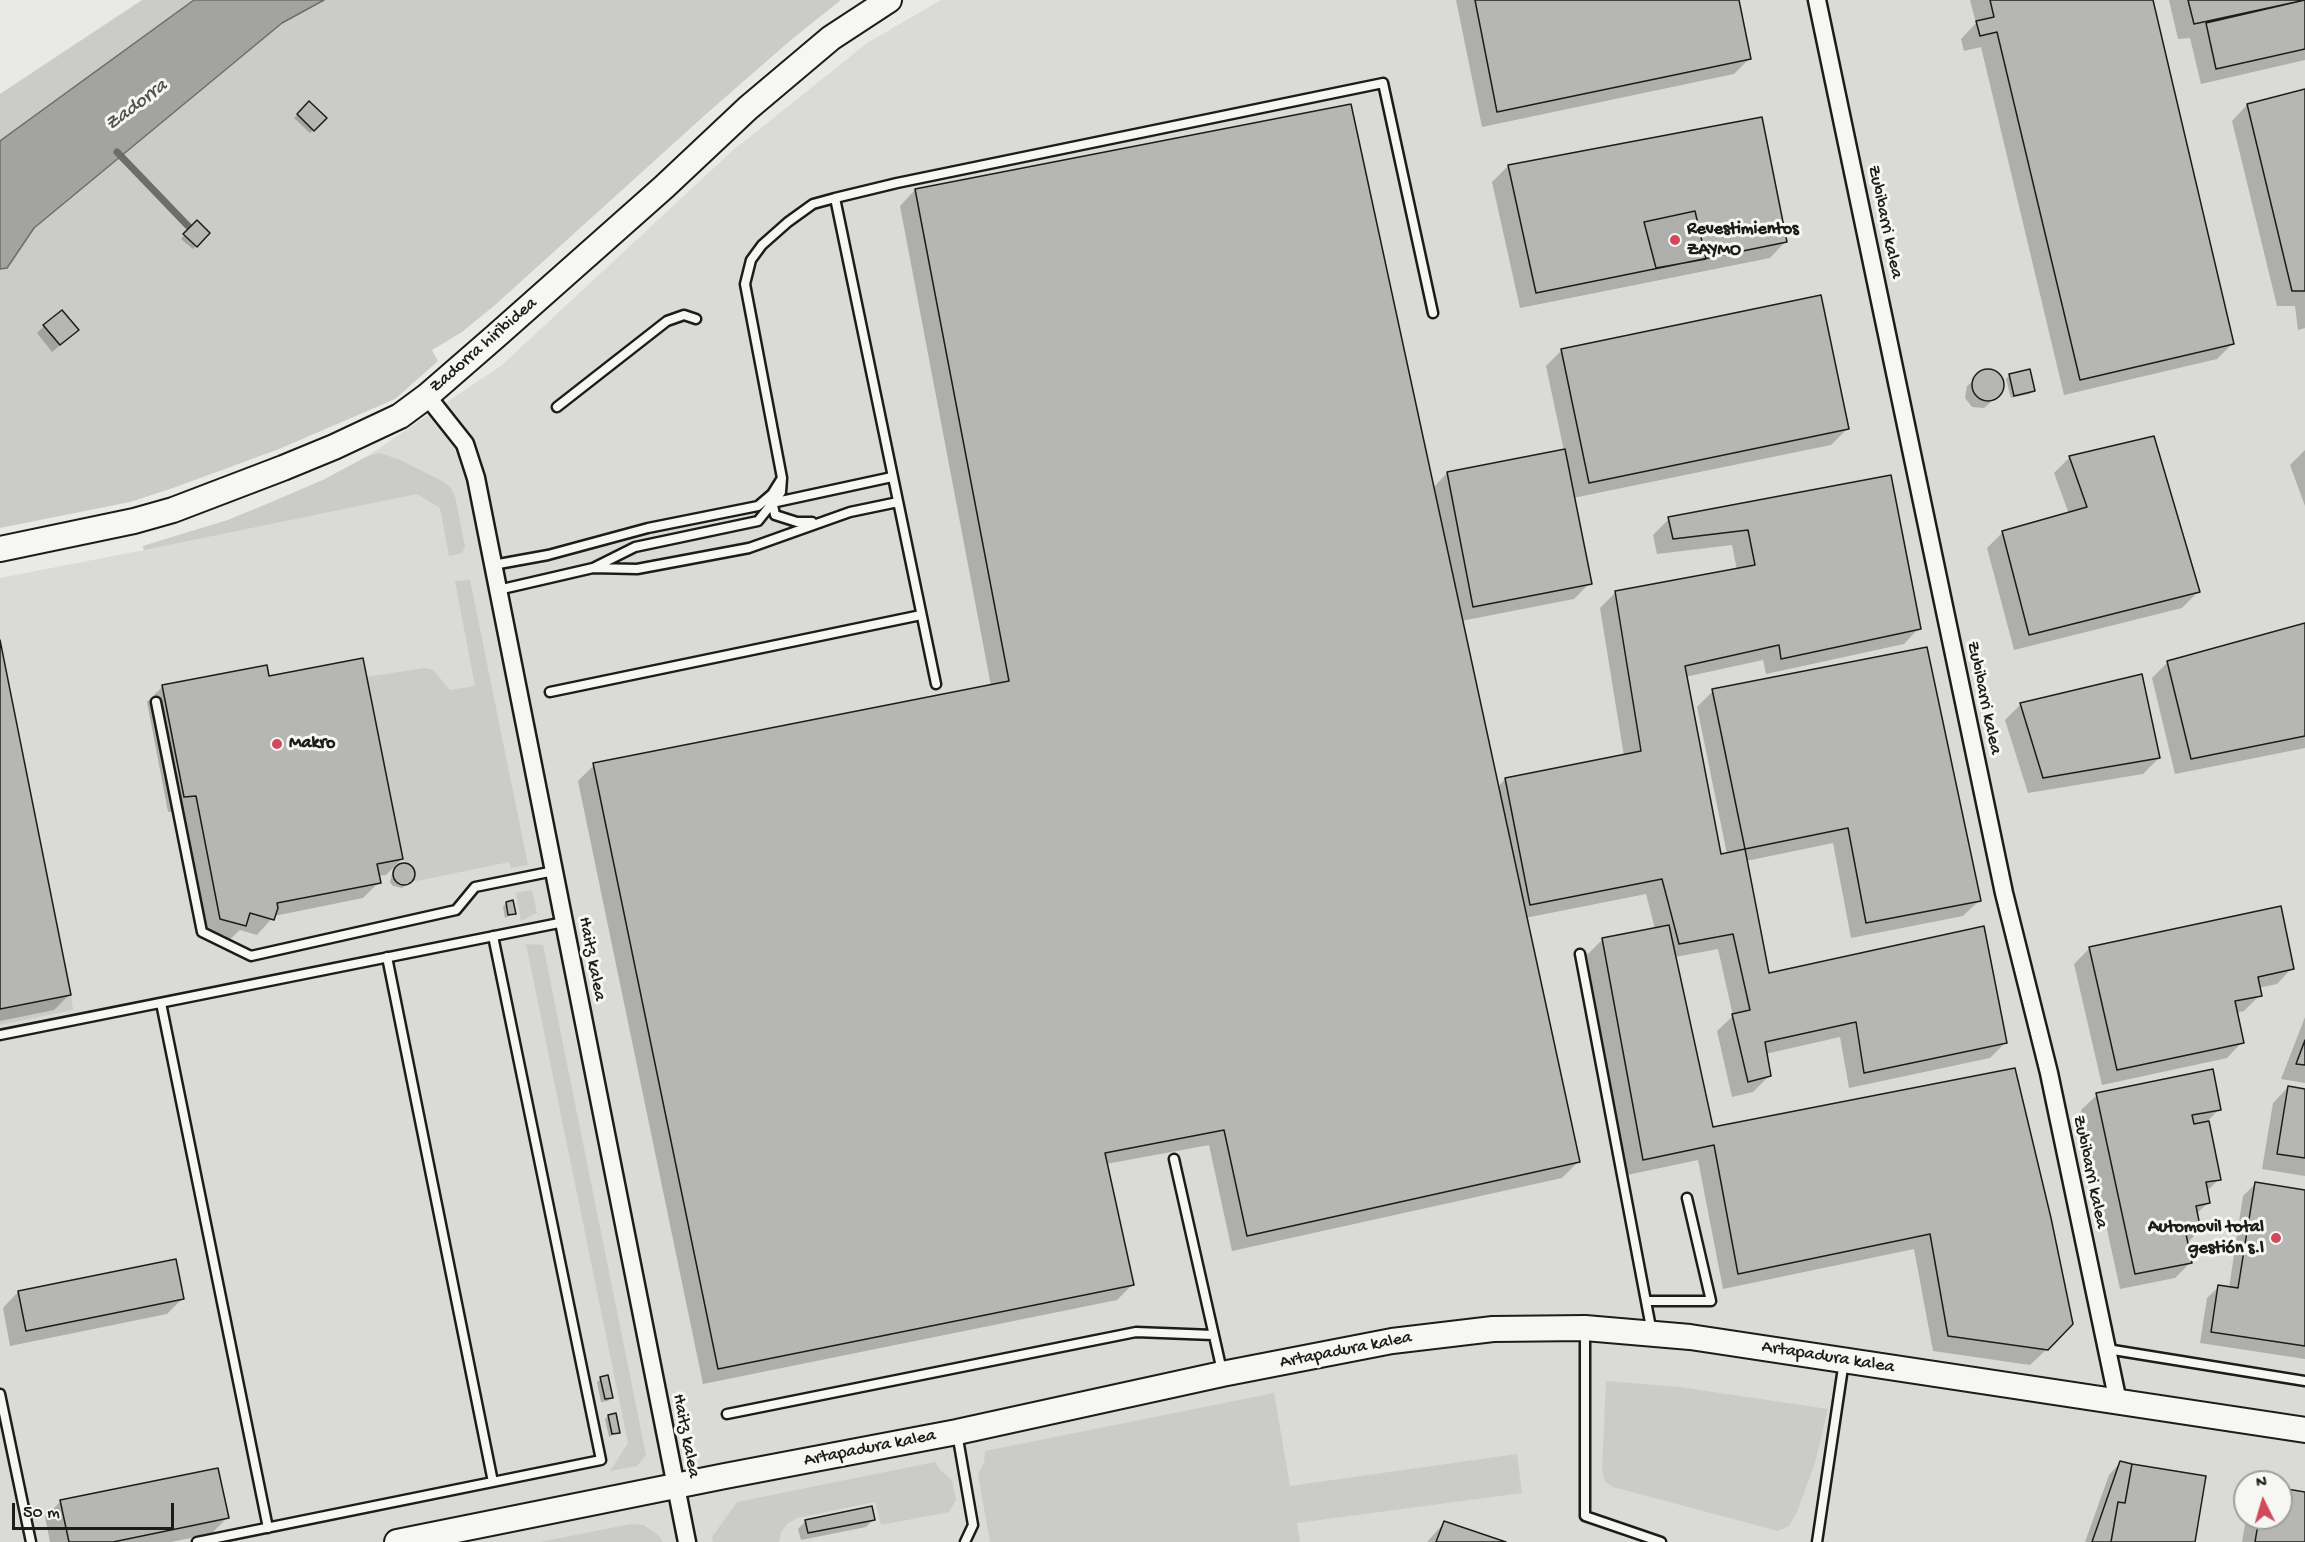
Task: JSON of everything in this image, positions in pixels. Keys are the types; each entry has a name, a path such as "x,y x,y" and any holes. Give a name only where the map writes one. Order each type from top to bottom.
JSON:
{"street":[{"name":"Zadorra hiribidea","path":"0,549 134,521 225,491 375,429 400,416 427,396 664,187 748,108 831,38 889,0"},
{"name":"Zubibarri kalea","path":"1817,0 2004,893 2049,1073 2118,1402"},
{"name":"Haitz kalea","path":"427,396 465,444 476,478 687,1542"},
{"name":"Artapadura kalea","path":"397,1542 957,1432 1222,1374 1441,1334 1493,1329 1586,1328 1690,1337 2305,1430"}],"lane":[{"path":"498,590 593,568 635,547 758,521 781,492 782,478 745,284 751,260 762,245 813,204 897,183 1383,83 1432,313"},
{"path":"835,198 936,684"},
{"path":"557,407 667,321 684,315 696,319"},
{"path":"493,565 548,555 648,528 892,477"},
{"path":"758,506 772,494 782,478"},
{"path":"772,494 775,514 797,522 824,521"},
{"path":"593,568 637,569 749,548 849,512 898,502"},
{"path":"550,692 921,615"},
{"path":"156,702 202,932 251,956 456,910 475,887 554,871"},
{"path":"0,1035 564,922"},
{"path":"196,1542 601,1460 492,936"},
{"path":"1580,954 1652,1333"},
{"path":"387,957 493,1482"},
{"path":"161,1003 268,1528"},
{"path":"1174,1159 1222,1374"},
{"path":"1646,1301 1711,1301 1688,1198"},
{"path":"1586,1328 1586,1516 1661,1542"},
{"path":"727,1414 1136,1332 1213,1335"},
{"path":"2107,1349 2305,1381"},
{"path":"1816,1542 1844,1360"},
{"path":"0,1394 31,1542"},
{"path":"957,1432 973,1525 965,1542"}],"shaded area":[{"path":"142,0 194,0 0,141 0,94"},
{"path":"324,0 841,0 792,39 705,115 495,305 462,332 432,350 438,361 395,399 279,449 173,488 130,502 0,528 0,269 7,268 34,228 282,23"},
{"path":"941,0 2305,0 2305,1542 0,1542 0,578 144,550 143,546 228,520 274,501 323,480 366,457 502,365 731,152 867,43"},
{"path":"379,453 398,459 444,482 451,488 455,496 465,547 462,553 449,556 440,508 417,494 144,550 143,546 228,520 323,480 366,457"},
{"path":"470,580 528,865 511,868 509,862 412,882 414,871 411,866 404,863 367,677 424,668 433,670 450,690 475,686 455,581"},
{"path":"532,890 537,913 521,921 516,893"},
{"path":"526,944 543,945 646,1455 637,1466 610,1471 628,1443"},
{"path":"71,995 73,1010 0,1025 0,1009"},
{"path":"1606,1381 1679,1387 1828,1409 1815,1463 1797,1512 1789,1526 1778,1531 1613,1487 1605,1482 1602,1470"},
{"path":"1274,1393 1290,1486 1517,1454 1522,1493 1297,1523 1300,1542 990,1542 978,1474 984,1463 985,1451"},
{"path":"935,1462 941,1471 952,1480 956,1500 949,1512 881,1525 875,1502 797,1518 787,1524 781,1532 779,1542 713,1542 712,1537 737,1502"},
{"path":"631,1524 643,1525 657,1534 663,1542 540,1542"}],"water":[{"name":"Zadorra","path":"194,0 324,0 282,23 34,228 7,268 0,269 0,141"}],"building":[{"path":"1475,0 1739,0 1751,59 1497,112"},
{"path":"1990,0 2153,0 2234,344 2080,380 1997,32 1980,36 1976,21 1994,17"},
{"path":"2188,0 2305,0 2194,24"},
{"path":"2305,0 2305,49 2216,69 2206,23"},
{"path":"2305,89 2305,291 2292,291 2247,104"},
{"path":"309,101 327,118 314,131 297,114"},
{"path":"1351,104 1580,1162 1247,1236 1224,1130 1105,1153 1134,1285 718,1369 593,763 1009,681 915,189"},
{"path":"1762,117 1787,242 1536,293 1508,165"},
{"name":"Revestimientos ZAYMO","path":"1695,211 1706,259 1656,268 1644,222"},
{"path":"197,220 210,233 197,247 183,234"},
{"path":"1821,295 1849,429 1589,483 1561,349"},
{"path":"62,310 79,330 60,345 43,325"},
{"path":"1988,369 2000,373 2004,385 2000,397 1988,401 1976,397 1972,385 1976,373"},
{"path":"2030,369 2035,391 2014,396 2009,374"},
{"path":"2154,436 2200,592 2029,635 2002,531 2087,507 2069,456"},
{"path":"1565,449 1592,584 1473,607 1447,472"},
{"path":"1891,475 1921,629 1781,659 1779,645 1685,666 1721,854 1745,849 1769,973 1984,926 2007,1043 1864,1073 1856,1022 1765,1042 1771,1076 1748,1082 1732,1014 1750,1010 1733,934 1679,944 1662,879 1530,905 1505,778 1641,751 1615,591 1755,565 1748,530 1673,539 1668,517"},
{"path":"2305,623 2305,736 2191,759 2167,661"},
{"path":"0,640 71,995 0,1009"},
{"path":"1927,647 1981,901 1866,923 1848,828 1745,849 1712,689"},
{"name":"Makro","path":"363,658 403,859 377,864 381,883 277,903 278,908 274,920 250,913 246,926 220,919 196,796 184,797 162,685 267,665 269,676"},
{"path":"2142,674 2160,758 2043,778 2020,703"},
{"path":"404,863 412,866 415,874 412,882 404,885 396,882 393,874 396,866"},
{"path":"513,900 516,914 508,915 506,902"},
{"path":"2281,906 2294,969 2258,977 2262,996 2235,1001 2244,1043 2117,1070 2089,947"},
{"path":"1669,925 1713,1127 2015,1068 2051,1218 2073,1324 2048,1350 1948,1336 1930,1234 1738,1274 1714,1145 1643,1160 1602,938"},
{"path":"2305,1040 2305,1065 2296,1064"},
{"path":"2213,1069 2221,1110 2192,1115 2194,1124 2209,1121 2221,1180 2206,1182 2210,1203 2196,1206 2201,1231 2186,1234 2192,1263 2135,1274 2096,1093"},
{"path":"2288,1086 2305,1089 2305,1158 2277,1154"},
{"name":"Automovil total gestión s.l","path":"2255,1182 2305,1190 2305,1346 2211,1332 2218,1285 2238,1288"},
{"path":"176,1259 184,1299 26,1331 18,1291"},
{"path":"608,1375 613,1398 605,1399 600,1377"},
{"path":"616,1413 620,1433 612,1434 608,1415"},
{"path":"2120,1461 2132,1464 2125,1503 2118,1502 2111,1542 2092,1542"},
{"path":"2132,1464 2206,1476 2195,1542 2111,1542 2118,1502 2125,1503"},
{"path":"218,1468 229,1518 113,1542 69,1542 60,1500"},
{"path":"2293,1490 2305,1492 2305,1542 2255,1542 2257,1530 2293,1530"},
{"path":"872,1506 875,1520 808,1533 805,1520"},
{"path":"1444,1521 1506,1542 1436,1542"}],"waterway":[{"path":"117,152 190,228"}],"place":[{"name":"Revestimientos ZAYMO","path":"1675,240"},
{"name":"Makro","path":"277,744"},
{"name":"Automovil total gestión s.l","path":"2276,1238"}]}
